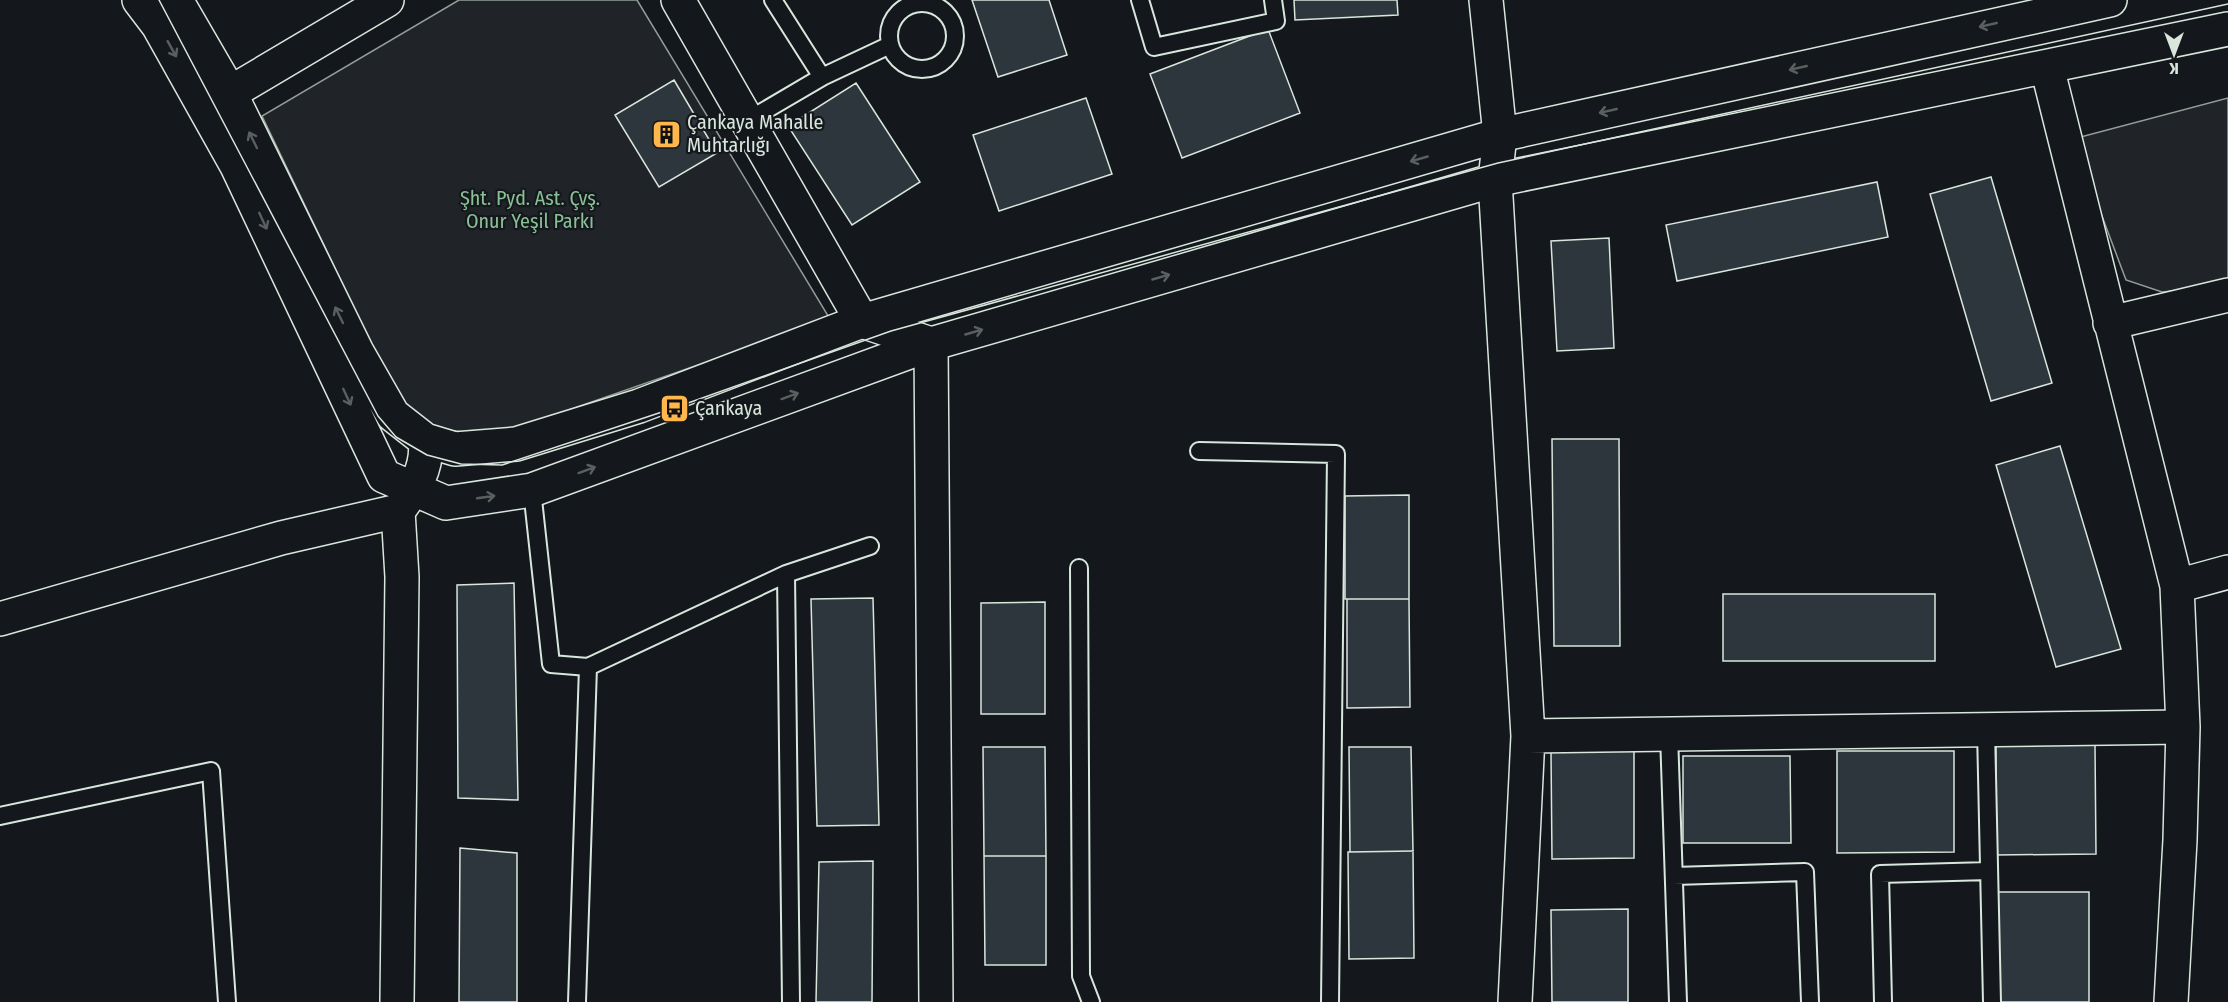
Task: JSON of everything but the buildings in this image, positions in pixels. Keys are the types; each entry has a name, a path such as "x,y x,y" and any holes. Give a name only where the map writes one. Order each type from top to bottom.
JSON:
{"main road":[{"path":"139,0 159,25 237,166 384,476 406,500"},
{"path":"176,0 230,93 357,352 393,415 425,440 454,450 516,444 639,406 861,321 1500,135 2110,0"},
{"path":"230,93 387,0"},
{"path":"678,0 861,321 931,344"},
{"path":"1486,0 1500,135 1495,180 1528,736 1515,1002"},
{"path":"0,619 406,500 446,503 532,490 931,344 1495,180 2228,29"},
{"path":"2047,66 2177,586 2183,726 2180,840 2171,1002"},
{"path":"2110,323 2228,296"},
{"path":"931,344 936,1002"},
{"path":"397,1002 402,588 406,500 427,455 425,440"},
{"path":"2177,586 2228,572"},
{"path":"1528,736 2183,726"}],"lane":[{"path":"773,0 822,77"},
{"path":"1140,0 1154,47 1276,21 1273,0"},
{"path":"747,121 822,77 890,45"},
{"path":"1199,451 1336,454 1330,1002"},
{"path":"532,490 551,664 588,668 786,574 870,546"},
{"path":"1079,568 1081,975 1091,1002"},
{"path":"786,574 791,1002"},
{"path":"577,1002 588,668"},
{"path":"1986,730 1992,1002"},
{"path":"1669,734 1678,1002"},
{"path":"0,816 211,771 227,1002"},
{"path":"1883,1002 1880,874 1989,871"},
{"path":"1674,876 1805,872 1810,1002"}],"green space":[{"name":"Şht. Pyd. Ast. Çvş. Onur Yeşil Parkı","path":"459,0 637,0 830,319 508,431 469,433 434,428 407,409 381,364 262,116"},
{"path":"2228,98 2228,286 2162,292 2126,280 2073,139"}],"tram line":[{"path":"159,0 378,416 396,437 427,455 461,464 502,465 674,408 891,331 1498,163 2228,4"}],"place":[{"name":"Çankaya Mahalle Muhtarlığı","path":"666,134"},
{"name":"Çankaya","path":"674,408"}]}
